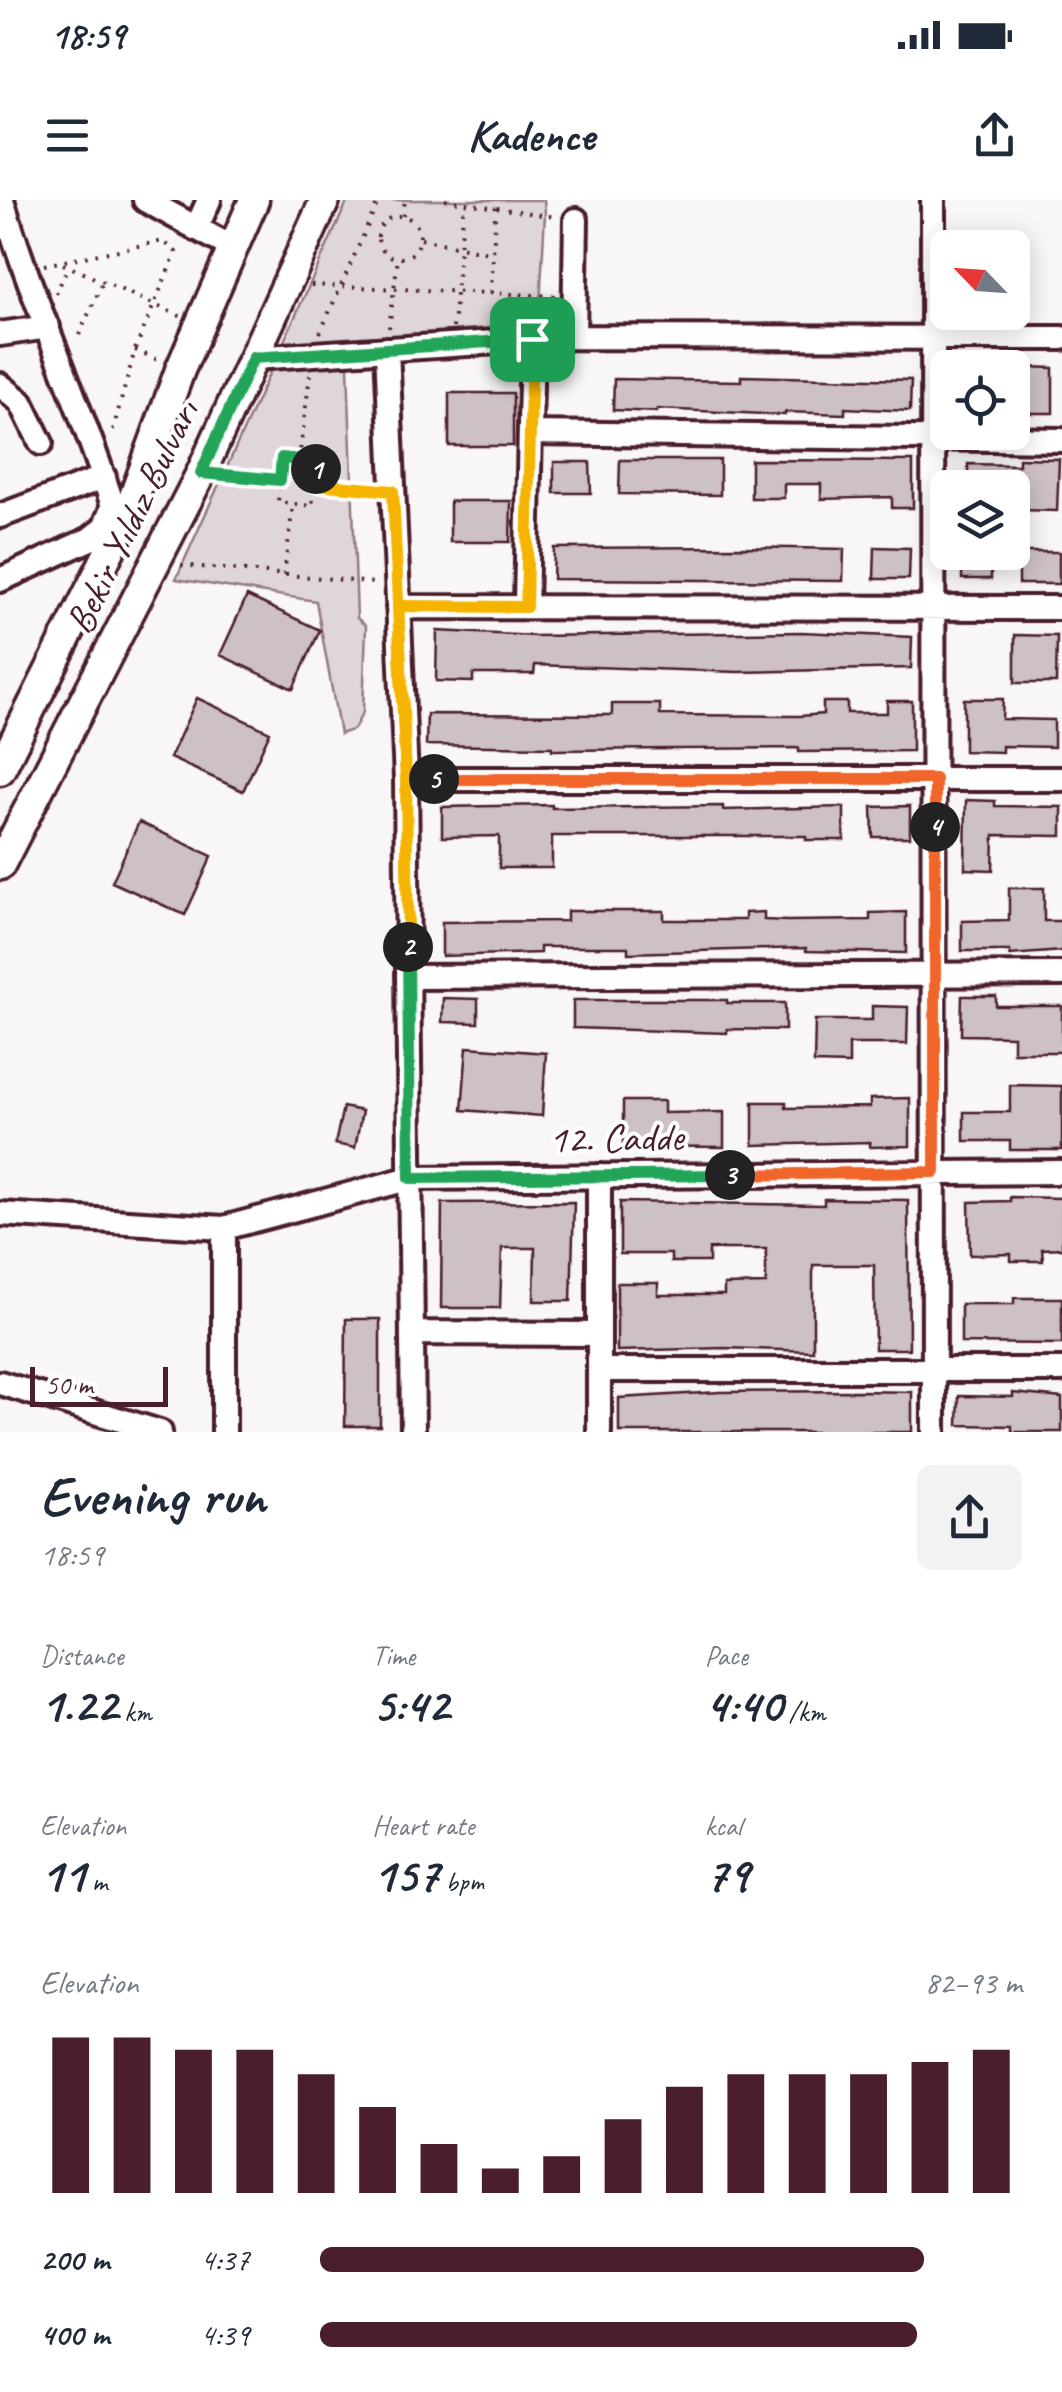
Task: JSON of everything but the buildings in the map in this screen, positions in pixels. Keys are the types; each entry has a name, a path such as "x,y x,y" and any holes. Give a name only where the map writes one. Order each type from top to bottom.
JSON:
{"main road":[{"name":"Bekir Yıldız Bulvarı","path":"0,770 120,511 254,200"},
{"name":"Bekir Yıldız Bulvarı","path":"0,865 201,473 324,200"}],"street":[{"path":"145,200 233,248"},
{"path":"196,229 209,200"},
{"path":"933,200 934,350"},
{"path":"0,580 90,539 120,511 22,270 1,201"},
{"path":"574,338 576,220"},
{"path":"0,334 48,328"},
{"path":"253,358 532,339 1062,338"},
{"path":"526,607 532,339"},
{"path":"386,349 406,779 413,1432"},
{"path":"0,385 20,402 42,442"},
{"path":"530,433 930,440"},
{"path":"1030,440 1062,440"},
{"path":"934,450 934,1432"},
{"path":"0,516 103,474"},
{"path":"398,596 526,607 1062,608"},
{"path":"406,779 1062,779"},
{"path":"408,977 1062,974"},
{"name":"12. Cadde","path":"0,1214 224,1228 410,1178 1062,1172"},
{"path":"599,1176 599,1432"},
{"path":"224,1228 224,1432"},
{"path":"412,1332 599,1334"},
{"path":"599,1370 1062,1370"},
{"path":"0,1383 160,1432"}],"path":[{"path":"299,460 312,354 379,200"},
{"path":"403,216 405,200"},
{"path":"449,200 576,220"},
{"path":"490,294 496,200"},
{"path":"451,344 464,203"},
{"path":"403,216 416,224 421,239 414,252 398,258 383,250 378,241 379,231 386,220 403,216"},
{"path":"366,228 379,231"},
{"path":"421,239 493,254"},
{"path":"103,474 135,350 155,305 176,257 169,243 158,242 60,262 155,305"},
{"path":"386,349 398,258"},
{"path":"56,296 68,266"},
{"path":"79,336 103,282"},
{"path":"286,284 574,297"},
{"path":"135,350 180,370"},
{"path":"282,458 317,462 312,506 278,502 280,480 282,458"},
{"path":"201,473 280,480"},
{"path":"315,484 393,491"},
{"path":"284,575 294,504"},
{"path":"156,563 284,575 398,596"}],"shaded area":[{"path":"348,200 544,200 545,213 539,324 347,339 357,618 366,626 363,712 354,729 340,734 316,601 176,579"}],"route":[{"path":"532,339 253,358 201,473 280,480 282,458 317,462 315,484 393,491 397,585 406,779 410,1178 935,1172 935,779 406,779 398,606 526,607 532,339"}]}
